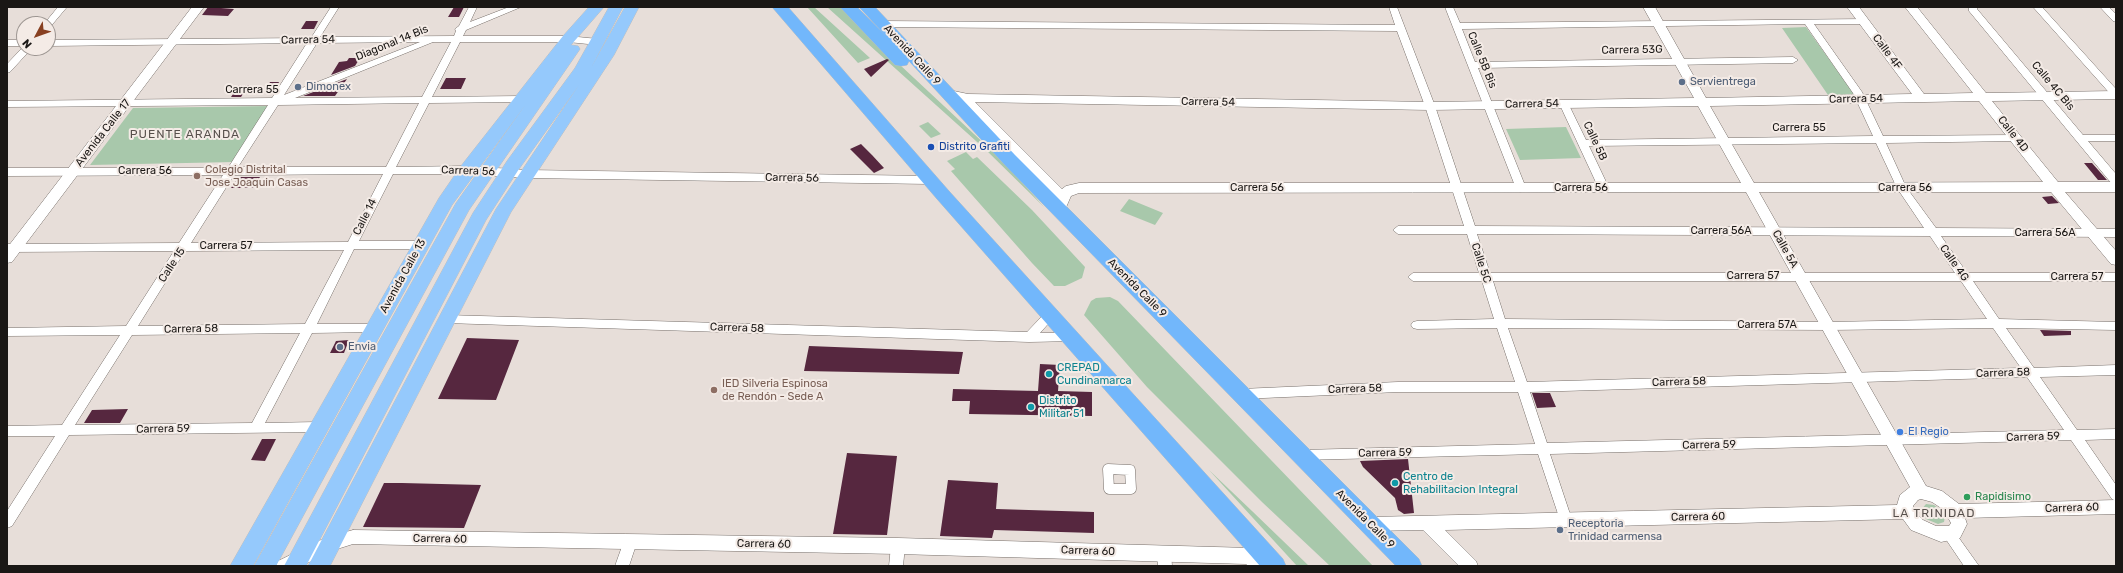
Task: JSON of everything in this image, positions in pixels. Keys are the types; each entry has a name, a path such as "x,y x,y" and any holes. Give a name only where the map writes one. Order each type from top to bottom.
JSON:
{"highway":[{"path":"780,7 930,180 1275,566"},
{"path":"848,7 932,91 990,140"},
{"name":"Avenida Calle 9","path":"867,7 956,96 990,140 1061,203 1241,394 1411,566"},
{"path":"1213,496 1254,561"},
{"path":"1213,496 1288,566"}],"main road":[{"name":"Avenida Calle 13","path":"241,566 421,245 467,170 522,99 573,40 597,7"},
{"path":"320,566 504,209 517,173 546,119 582,70 616,7"},
{"path":"292,564 414,341 479,217 575,103 607,55 632,7"},
{"name":"Avenida Calle 13","path":"265,566 462,207 486,171 551,84 573,40"},
{"path":"546,119 575,103"},
{"path":"414,341 446,319"},
{"path":"378,322 394,331"}],"street":[{"path":"55,16 63,7"},
{"name":"Avenida Calle 17","path":"10,252 173,42 198,7"},
{"name":"Calle 15","path":"7,522 232,171 335,7"},
{"name":"Calle 14","path":"256,427 309,328 473,7"},
{"name":"Diagonal 14 Bis","path":"275,102 517,7"},
{"name":"Calle 5C","path":"1393,7 1430,106 1566,520"},
{"name":"Calle 5B Bis","path":"1449,7 1521,188"},
{"name":"Calle 5A","path":"1649,7 1921,492"},
{"name":"Calle 4F","path":"1853,7 1921,98"},
{"name":"Calle 4D","path":"1911,7 1984,97 2015,138 2116,260"},
{"name":"Calle 4C Bis","path":"1972,7 2116,180"},
{"path":"2037,7 2116,95"},
{"path":"2104,7 2116,19"},
{"path":"1456,26 1864,21"},
{"name":"Calle 4G","path":"1808,22 1861,99 1878,140 1902,188 2116,495"},
{"path":"883,24 1400,28"},
{"name":"Carrera 54","path":"56,43 435,39 573,40 598,42"},
{"path":"7,70 20,56"},
{"name":"Carrera 53G","path":"1471,65 1793,60"},
{"name":"Carrera 54","path":"956,96 1430,106 2116,95"},
{"path":"956,96 1061,203"},
{"name":"Carrera 55","path":"7,104 522,99"},
{"name":"Calle 5B","path":"1564,103 1604,188"},
{"name":"Carrera 55","path":"1582,142 2015,138"},
{"path":"2081,138 2116,138"},
{"name":"Carrera 56","path":"7,172 467,170 517,173 930,180"},
{"name":"Carrera 56","path":"1061,203 1071,189 1083,188 2116,187"},
{"name":"Carrera 56A","path":"1398,230 2116,233"},
{"name":"Carrera 57","path":"10,252 184,246 350,247 421,245"},
{"name":"Carrera 57","path":"1414,277 2116,277"},
{"path":"1029,337 1050,314"},
{"name":"Carrera 58","path":"446,319 1071,338"},
{"name":"Carrera 58","path":"7,332 309,328 378,322"},
{"name":"Carrera 57A","path":"1417,325 1501,323 1828,326 1997,324 2116,326"},
{"name":"Carrera 58","path":"1241,394 1398,387 1522,387 2116,370"},
{"name":"Carrera 59","path":"7,432 318,427"},
{"name":"Carrera 59","path":"1302,455 1892,441 2116,434"},
{"path":"1921,492 1936,496 1950,505 1955,511 1959,524 1958,529 1949,535 1941,535 1925,530 1917,525 1907,512 1906,500 1914,493 1921,492"},
{"name":"Carrera 60","path":"1955,511 2116,507"},
{"name":"Carrera 60","path":"1370,524 1907,512"},
{"path":"1427,523 1470,566"},
{"path":"1949,535 1972,566"},
{"name":"Carrera 60","path":"292,564 332,543 353,537 898,546 1165,560 1254,561"},
{"path":"622,566 630,542"},
{"path":"896,566 898,546"}],"green space":[{"path":"807,7 814,7 870,58 858,63"},
{"path":"827,7 841,7 884,50 1004,162 1044,207 986,150"},
{"path":"1806,27 1854,94 1828,95 1782,28"},
{"path":"272,106 234,162 90,165 133,108"},
{"path":"928,122 941,134 931,138 919,126"},
{"path":"1566,127 1581,158 1520,160 1506,129"},
{"path":"966,152 973,159 977,157 1032,210 1085,267 1082,278 1065,286 1054,286 1032,263 951,171 955,169 947,161"},
{"path":"1129,199 1163,213 1155,225 1120,211"},
{"path":"1110,297 1118,301 1373,566 1330,566 1262,502 1147,387 1084,315 1091,301 1096,298"},
{"path":"1209,470 1252,511 1309,566 1297,566"},
{"path":"1926,504 1934,505 1941,510 1945,516 1944,522 1938,524 1926,519 1921,510"}],"building":[{"path":"208,7 234,9 228,16 202,15"},
{"path":"454,7 464,7 459,17 448,17"},
{"path":"306,21 318,21 314,29 301,29"},
{"path":"349,58 360,58 355,66 331,75 339,62 347,61"},
{"path":"887,59 889,60 871,77 864,69"},
{"path":"446,78 466,78 461,89 440,89"},
{"path":"347,79 335,96 303,96"},
{"path":"270,82 279,82 274,92 265,92"},
{"path":"239,85 249,85 241,97 231,97"},
{"path":"861,144 884,168 874,173 850,149"},
{"path":"2084,163 2092,163 2107,180 2098,180"},
{"path":"239,177 260,177 253,188 231,188"},
{"path":"2052,196 2059,203 2048,204 2042,197"},
{"path":"2040,330 2071,331 2071,335 2044,336"},
{"path":"467,338 519,340 496,400 438,399"},
{"name":"Envia","path":"349,340 344,353 330,353 336,341"},
{"path":"809,346 963,352 959,374 804,371"},
{"name":"Distrito Militar 51","path":"1040,364 1060,365 1058,391 1092,392 1092,416 969,414 970,401 952,401 953,389 1038,391"},
{"path":"1532,393 1550,393 1556,407 1537,408"},
{"path":"128,409 120,423 84,423 92,410"},
{"path":"262,439 276,439 265,461 251,460"},
{"path":"847,453 897,456 887,535 833,534"},
{"name":"Centro de Rehabilitacion Integral","path":"1408,459 1414,513 1404,514 1398,510 1395,498 1363,467 1360,461"},
{"path":"948,480 998,483 996,509 1094,512 1094,533 994,530 992,538 940,536"},
{"path":"384,483 481,485 464,528 363,527"}],"place":[{"name":"Servientrega","path":"1682,82"},
{"name":"Dimonex","path":"298,87"},
{"name":"Distrito Grafiti","path":"931,147"},
{"name":"Colegio Distrital Jose Joaquin Casas","path":"197,176"},
{"name":"Envia","path":"340,347"},
{"name":"CREPAD Cundinamarca","path":"1049,374"},
{"name":"IED Silveria Espinosa de Rendón - Sede A","path":"714,390"},
{"name":"Distrito Militar 51","path":"1031,407"},
{"name":"El Regio","path":"1900,432"},
{"name":"Centro de Rehabilitacion Integral","path":"1395,483"},
{"name":"Rapidisimo","path":"1967,497"},
{"name":"Receptoria Trinidad carmensa","path":"1560,530"}],"district":[{"name":"PUENTE ARANDA","path":"185,135"},
{"name":"LA TRINIDAD","path":"1934,514"}]}
